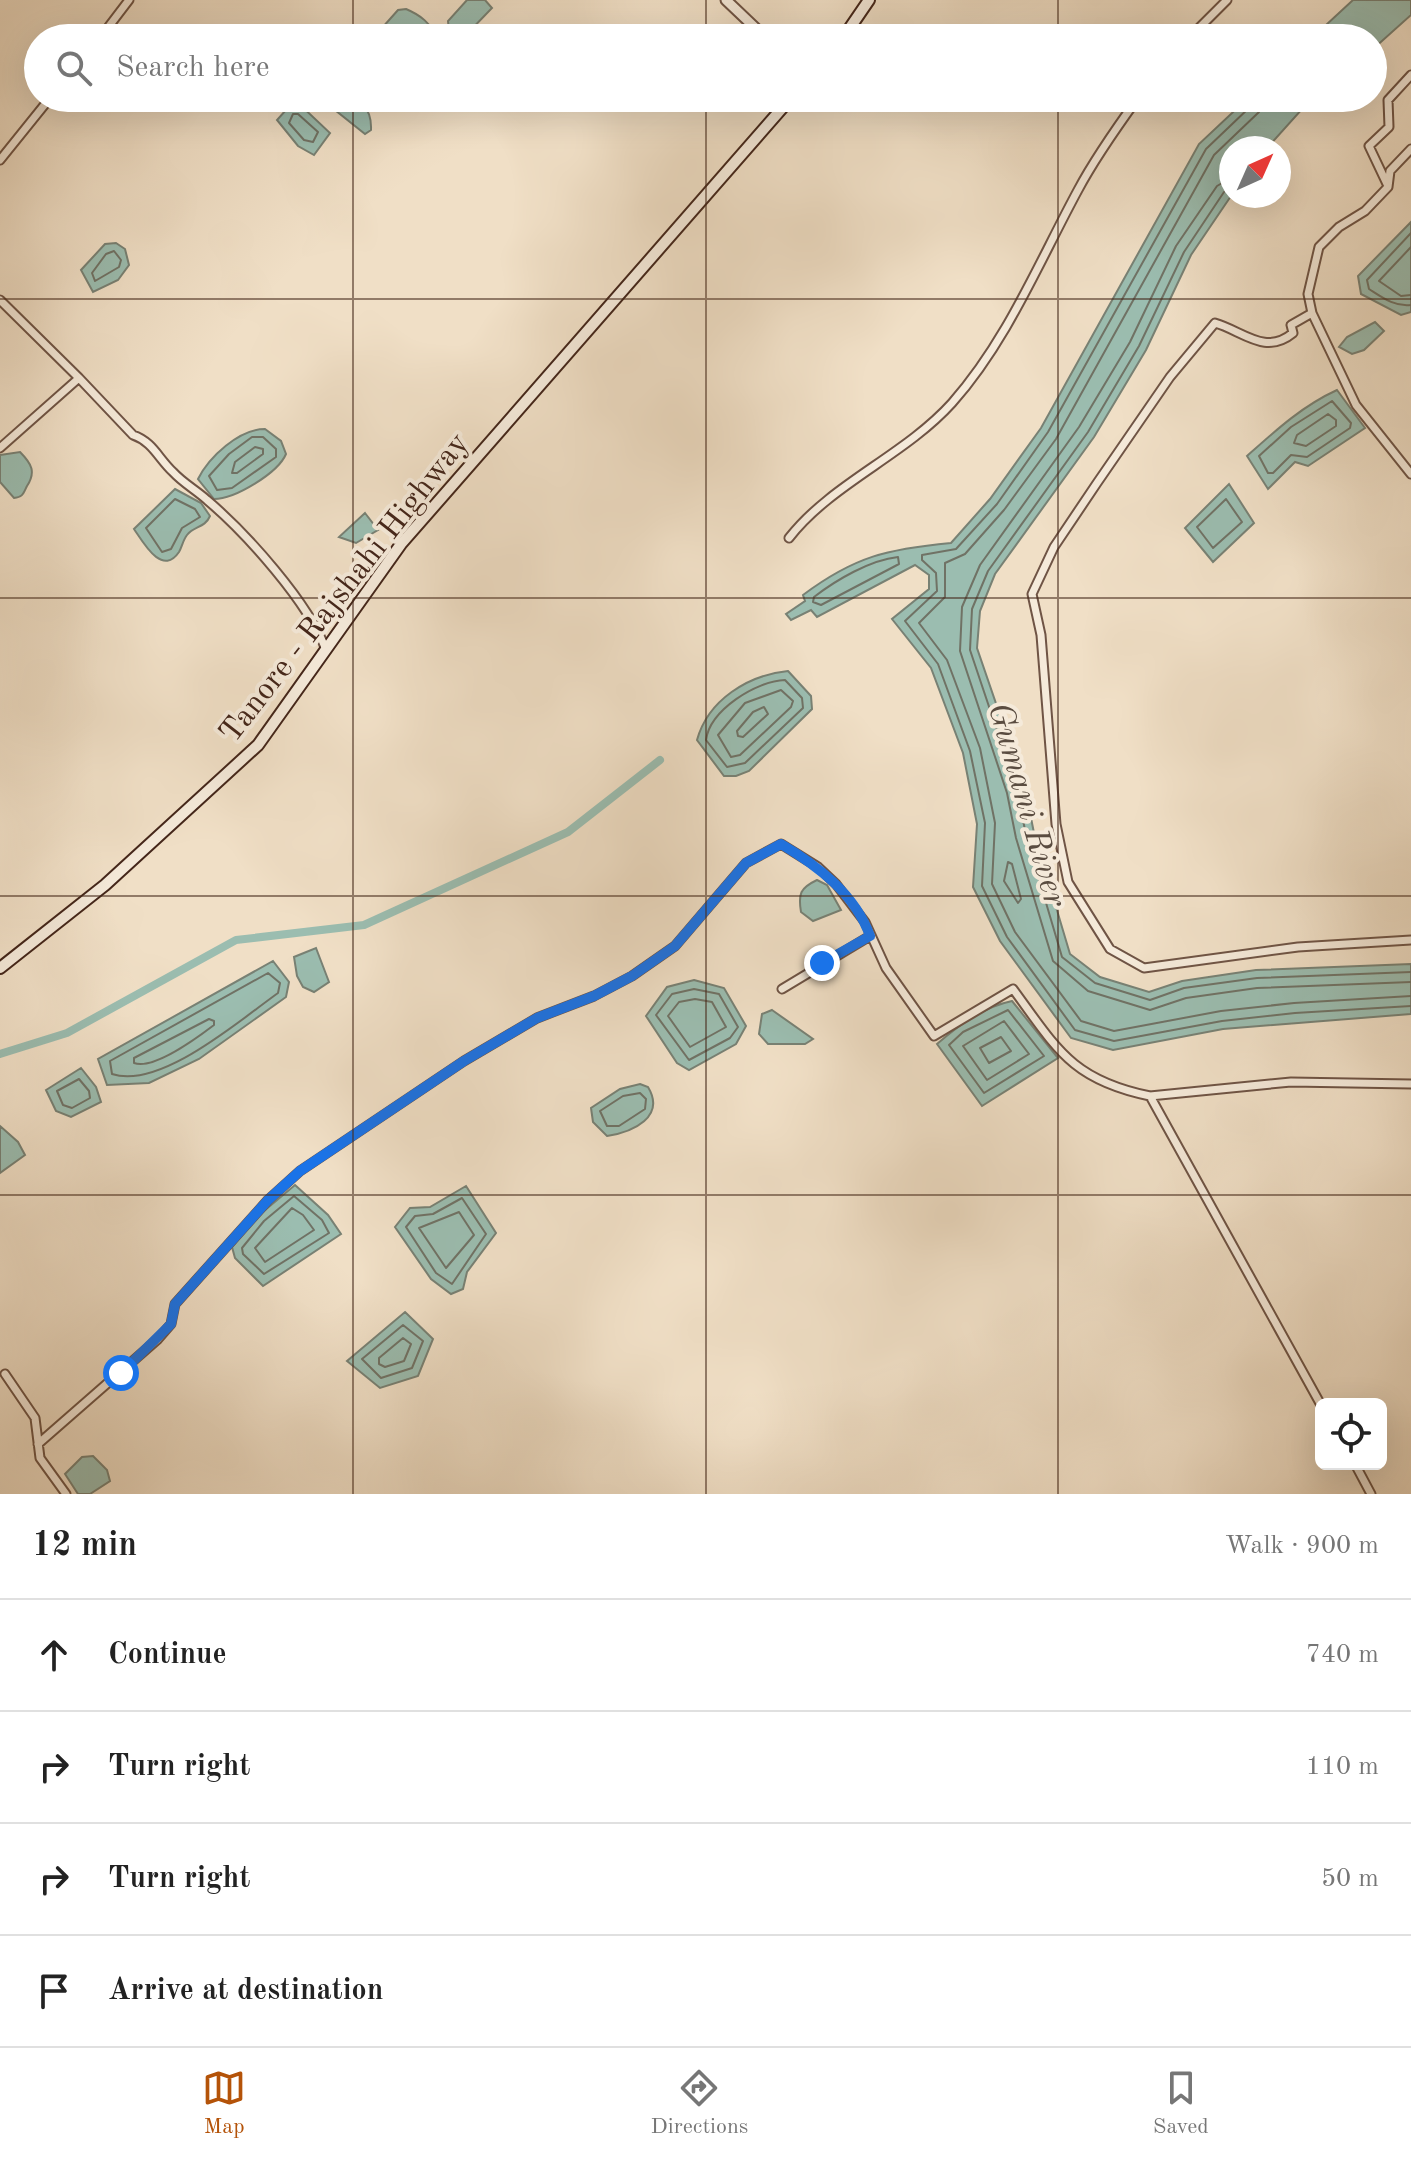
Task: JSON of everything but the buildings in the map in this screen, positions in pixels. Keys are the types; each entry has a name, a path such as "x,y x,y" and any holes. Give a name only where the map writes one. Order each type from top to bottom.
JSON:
{"main road":[{"path":"853,24 869,0"},
{"name":"Tanore - Rajshahi Highway","path":"0,968 105,885 216,787 258,745 401,544 779,112"}],"street":[{"path":"111,24 129,0"},
{"path":"726,0 751,24"},
{"path":"1203,24 1227,0"},
{"path":"1388,187 1369,146 1389,127 1388,100 1411,75"},
{"path":"0,160 39,112"},
{"path":"789,538 806,516 912,441 952,403 986,358 1033,281 1078,189 1129,112"},
{"path":"1411,149 1390,171 1388,187 1365,211 1339,227 1319,247 1308,294 1312,313 1356,405 1411,474"},
{"path":"0,300 133,435 145,439 172,472 209,502 267,560 319,631 326,652"},
{"path":"1312,313 1291,325 1293,333 1284,340 1271,343 1256,343 1215,323 1170,377 1054,547 1032,594 1041,635 1056,824 1068,882 1110,949 1144,968 1298,947 1411,940"},
{"path":"0,448 79,378"},
{"path":"38,1444 158,1339 171,1324 175,1304 268,1200 300,1171 464,1061 537,1018 594,996 664,954 675,946 746,863 781,844 818,867 836,884 865,922 886,968 934,1036 1013,989 1049,1038 1083,1074 1150,1096 1328,1080 1411,1084"},
{"path":"782,989 870,936"},
{"path":"1150,1096 1317,1398"},
{"path":"5,1374 35,1418 40,1458 66,1494"},
{"path":"1358,1470 1371,1494"}],"water":[{"path":"467,0 485,0 492,8 477,24 448,24"},
{"path":"1353,0 1411,0 1411,15 1387,36 1387,24 1327,24"},
{"path":"406,9 428,24 386,24 398,10"},
{"path":"284,112 308,112 330,133 314,155 298,146 277,120"},
{"path":"338,112 368,112 371,130 365,134"},
{"path":"1233,112 1299,112 1278,136 1219,136 1219,208 1223,208 1191,255 1146,350 1094,437 995,574 980,611 977,648 1025,788 1034,833 1070,954 1100,977 1149,992 1182,981 1256,970 1411,964 1411,1014 1223,1029 1113,1050 1071,1038 1000,941 973,887 977,824 963,753 931,668 892,619 929,589 929,575 915,565 817,617 811,610 791,620 786,614 805,601 803,595 856,563 909,548 951,543 990,499 1041,428 1199,144"},
{"path":"1411,222 1411,312 1401,315 1361,294 1358,276"},
{"path":"116,243 125,249 129,265 118,280 93,292 81,270 105,244"},
{"path":"1375,322 1384,331 1364,350 1352,354 1339,347 1347,337"},
{"path":"1337,390 1365,428 1308,466 1295,462 1268,489 1247,456 1301,411"},
{"path":"265,429 281,441 286,454 281,461 265,477 244,490 214,499 198,479 203,471 235,439"},
{"path":"20,452 30,464 32,472 22,495 14,498 0,482 0,455"},
{"path":"1229,484 1254,523 1213,562 1185,528"},
{"path":"175,489 201,503 210,516 187,535 173,559 166,561 148,549 134,529"},
{"path":"365,513 378,530 356,543 339,537"},
{"path":"788,671 811,696 812,709 749,771 724,776 697,740 702,726 710,713 732,692 758,678"},
{"path":"817,880 827,885 841,910 813,921 801,912 800,896 807,886"},
{"path":"316,948 329,982 314,992 303,987 297,976 294,957"},
{"path":"273,961 289,982 286,997 199,1059 149,1083 107,1085 98,1059"},
{"path":"694,980 724,988 746,1026 736,1044 689,1070 677,1063 646,1016 667,987"},
{"path":"1012,1001 1058,1058 982,1106 937,1044 972,1018"},
{"path":"772,1010 813,1039 805,1044 768,1044 759,1034 762,1014"},
{"path":"81,1068 96,1087 101,1102 71,1117 56,1111 46,1090"},
{"path":"640,1084 648,1087 652,1098 650,1115 636,1127 607,1136 593,1122 591,1108 620,1089"},
{"path":"0,1126 18,1142 25,1155 0,1173"},
{"path":"295,1185 328,1215 341,1234 263,1286 235,1258 232,1247 258,1216"},
{"path":"466,1186 496,1233 467,1272 463,1289 451,1294 431,1279 395,1227 410,1208 430,1207"},
{"path":"405,1312 433,1339 418,1376 380,1388 347,1361"},
{"path":"93,1456 107,1470 110,1481 90,1494 78,1494 65,1474 82,1457"}],"waterway":[{"path":"0,1054 67,1033 236,940 364,925 568,832 660,760"}],"route":[{"path":"121,1373 171,1324 175,1304 268,1200 300,1171 354,1138 464,1061 537,1018 594,996 632,976 675,946 746,863 781,844 818,867 836,884 865,922 870,936 822,963"}],"water label":[{"name":"Gumani River","path":"1029,804"}]}
